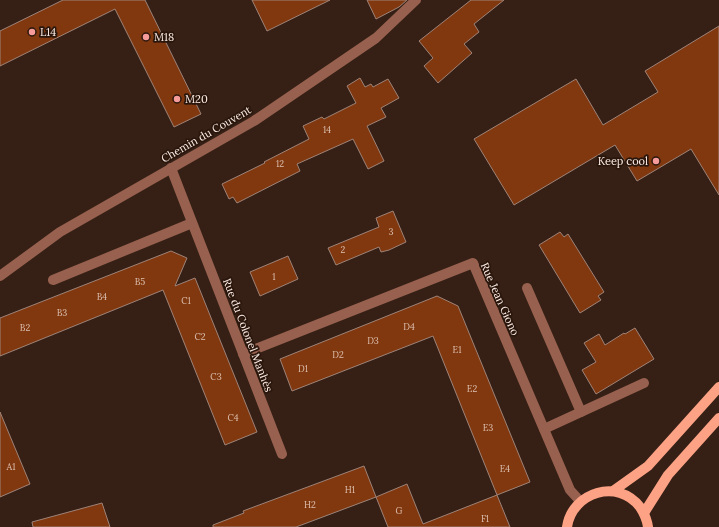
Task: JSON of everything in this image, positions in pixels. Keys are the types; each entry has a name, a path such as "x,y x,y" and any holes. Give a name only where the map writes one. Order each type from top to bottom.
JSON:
{"main road":[{"path":"613,491 648,466 719,387"},
{"path":"644,512 668,475 719,418"},
{"path":"566,527 572,510 580,501 601,491 613,491 625,495 636,502 644,512 648,527"}],"street":[{"name":"Chemin du Couvent","path":"0,276 60,232 254,121 376,38 416,0"},
{"name":"Rue du Colonel Manhès","path":"171,168 282,454"},
{"path":"53,280 192,224"},
{"name":"Rue Jean Giono","path":"243,354 472,263 570,490 580,501"},
{"path":"526,288 581,412"},
{"path":"544,429 644,383"}],"building":[{"path":"63,0 145,0 201,114 174,127 115,9 0,66 0,31"},
{"path":"252,0 330,0 267,31"},
{"path":"367,0 407,0 399,7 376,19"},
{"path":"471,0 504,0 474,24 479,32 464,44 472,53 438,83 424,66 433,58 419,41"},
{"path":"719,26 719,195 691,149 637,181 615,145 514,205 474,139 576,79 603,125 658,92 645,71"},
{"path":"360,78 365,87 371,84 373,87 388,79 399,98 381,108 386,117 367,126 384,161 368,169 353,139 297,164 300,171 237,203 233,197 229,199 222,184 309,139 303,126 322,117 324,119 356,103 347,86"},
{"path":"393,211 406,242 381,252 379,247 336,265 328,248 379,227 376,218"},
{"path":"560,232 564,237 568,234 604,292 598,296 601,300 580,313 539,245"},
{"path":"171,251 187,258 175,286 195,278 257,432 225,445 163,290 0,356 0,318"},
{"path":"288,256 298,279 260,296 250,272"},
{"path":"437,296 458,306 530,482 497,495 433,336 292,391 280,359"},
{"path":"635,328 654,359 596,394 582,370 596,362 584,343 599,334 605,345"},
{"name":"A1","path":"0,412 30,484 0,497"},
{"path":"364,466 376,497 296,527 213,527 213,525 244,513 243,511"},
{"path":"407,484 423,524 497,495 510,527 388,527 376,497"},
{"path":"102,503 110,527 33,527 32,522"}],"place":[{"name":"L14","path":"32,32"},
{"name":"M18","path":"146,37"},
{"name":"M20","path":"177,99"},
{"name":"Keep cool","path":"656,161"}]}
